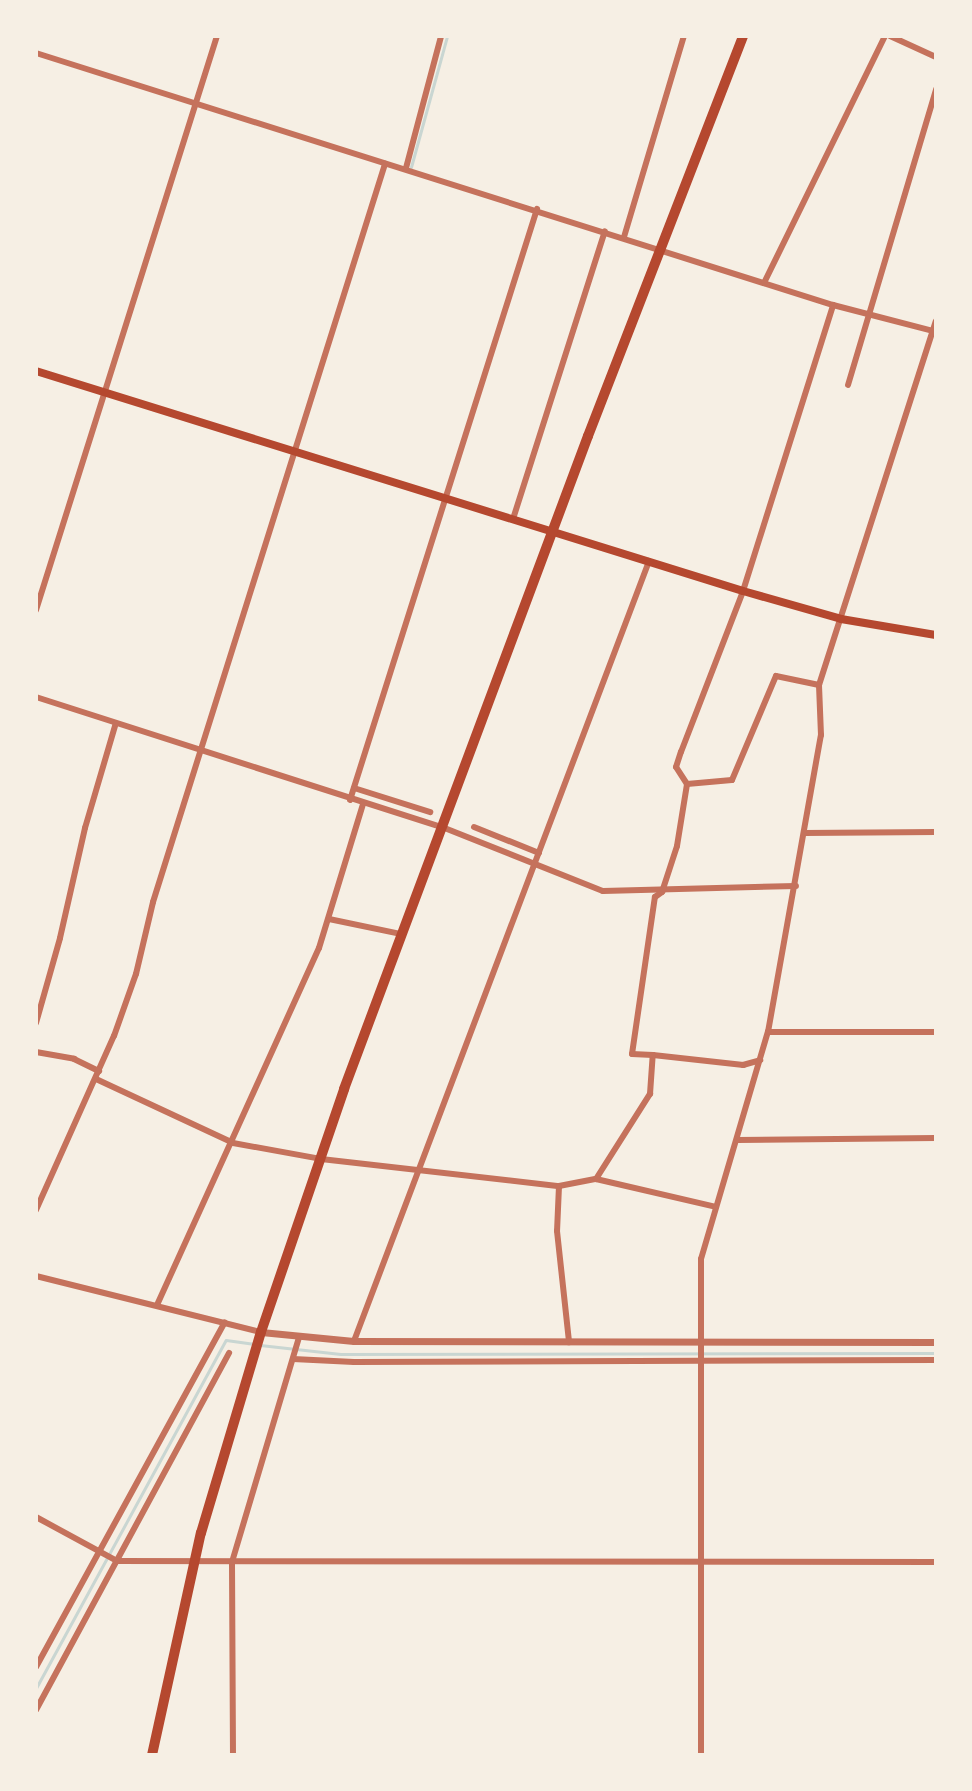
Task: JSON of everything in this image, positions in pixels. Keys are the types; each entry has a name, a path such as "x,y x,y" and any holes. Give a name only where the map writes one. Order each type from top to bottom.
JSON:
{"highway":[{"path":"152,1755 194,1562 261,1332 401,934 743,36"}],"main road":[{"path":"36,371 743,591 841,619 936,635"}],"street":[{"path":"36,610 217,36"},
{"path":"406,168 441,36"},
{"path":"624,237 684,36"},
{"path":"764,283 888,36 936,57"},
{"path":"36,53 861,314 869,313 934,331"},
{"path":"848,385 936,89"},
{"path":"36,1210 96,1079 136,974 153,902 385,164"},
{"path":"350,800 537,209"},
{"path":"513,519 605,231"},
{"path":"760,1060 743,1065 632,1054 655,897 662,892 677,846 687,784 676,767 743,591 833,305"},
{"path":"701,1755 701,1259 768,1032 821,735 819,685 936,321"},
{"path":"354,1341 649,561"},
{"path":"687,784 732,780 776,676 819,685"},
{"path":"36,697 442,827 603,891 662,892 796,886"},
{"path":"36,1023 60,938 85,828 116,723"},
{"path":"354,788 430,812"},
{"path":"157,1305 233,1143 329,919 363,804"},
{"path":"474,827 539,853"},
{"path":"804,833 936,832"},
{"path":"329,919 401,934"},
{"path":"768,1032 936,1032"},
{"path":"36,1052 74,1059 99,1071"},
{"path":"596,1179 650,1094 653,1055"},
{"path":"96,1079 233,1143 321,1159 559,1186 596,1179 716,1207"},
{"path":"737,1140 936,1138"},
{"path":"559,1186 557,1231 569,1342"},
{"path":"36,1276 261,1332 299,1337 354,1341 569,1342 701,1352 936,1360"},
{"path":"36,1667 225,1322"},
{"path":"233,1755 232,1562 299,1337"},
{"path":"293,1359 354,1362 936,1342"},
{"path":"36,1710 229,1353"},
{"path":"190,1385 207,1394"},
{"path":"36,1517 117,1561 936,1562"}],"waterway":[{"path":"411,167 447,36"},
{"path":"36,1688 226,1340 253,1344"},
{"path":"260,1345 341,1354 936,1353"}]}
